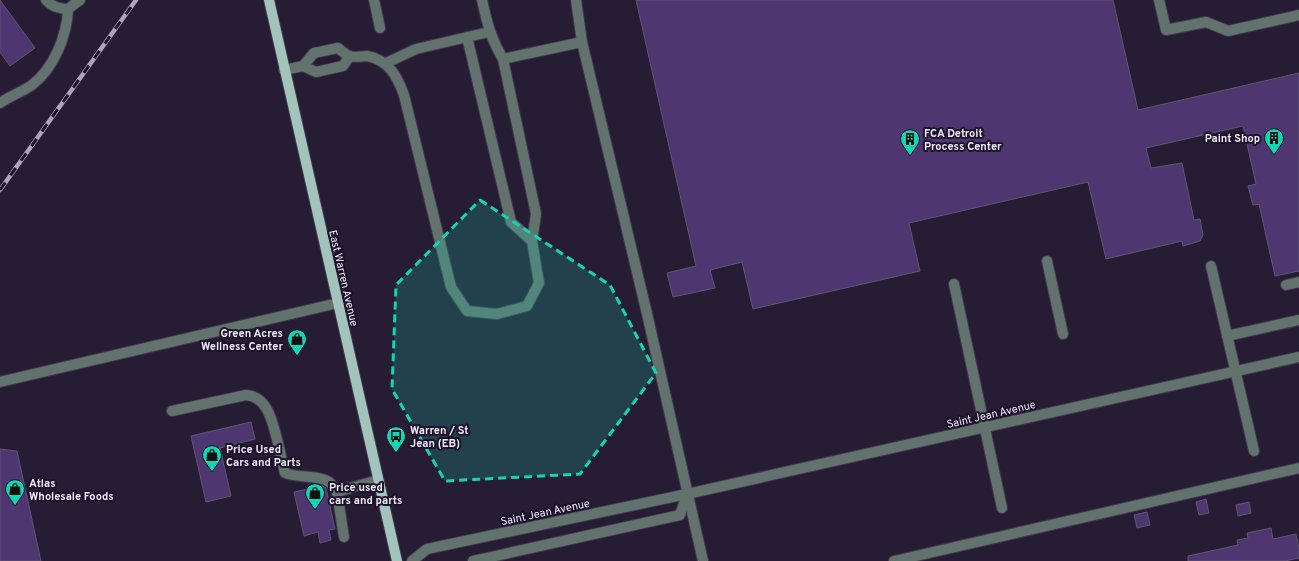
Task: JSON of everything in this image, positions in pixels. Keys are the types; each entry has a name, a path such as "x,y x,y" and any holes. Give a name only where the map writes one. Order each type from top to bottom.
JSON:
{"main road":[{"name":"East Warren Avenue","path":"269,0 397,561"}],"lane":[{"path":"46,0 50,5 57,8 68,9 80,0"},
{"path":"374,0 380,28"},
{"path":"303,66 314,53 338,48 350,56 368,56 378,59 392,70 399,81 404,95 451,287 467,311 497,314 527,306 539,283 532,241 536,214 503,59 490,32 482,0"},
{"path":"576,0 582,42 703,561"},
{"path":"1159,0 1166,30 1206,22 1228,31 1299,16"},
{"path":"0,104 8,98 21,92 42,75 52,61 64,36 68,22 68,9"},
{"path":"386,64 416,49 490,32"},
{"path":"467,37 511,222 532,241"},
{"path":"503,59 582,42"},
{"path":"284,70 303,66 316,72 343,66 350,56"},
{"path":"1047,261 1063,334"},
{"path":"1211,266 1254,451"},
{"path":"1286,285 1299,282"},
{"path":"954,284 1002,508"},
{"path":"0,382 338,303"},
{"path":"1227,336 1299,320"},
{"name":"Saint Jean Avenue","path":"412,561 427,549 687,494 1299,357"},
{"path":"172,411 246,395 252,395 262,402 271,416 285,473 324,479 330,482 337,492 344,537"},
{"path":"894,561 1299,468"},
{"path":"337,492 378,480"},
{"path":"473,561 680,515 687,494"}],"highlighted area":[{"path":"480,200 610,285 656,373 580,474 445,481 392,389 396,285"}],"building":[{"path":"0,0 35,48 10,66 0,52"},
{"name":"FCA Detroit Process Center","path":"636,0 1113,0 1138,110 1299,73 1299,271 1275,276 1259,204 1253,205 1248,186 1256,184 1243,126 1146,148 1151,168 1182,163 1194,220 1200,219 1203,235 1200,241 1183,246 1182,241 1106,259 1088,182 909,223 920,271 753,309 742,262 710,270 715,288 673,297 667,273 696,266"},
{"name":"Price Used Cars and Parts","path":"251,422 255,439 220,448 231,496 206,502 191,436"},
{"name":"Atlas Wholesale Foods","path":"0,449 17,451 41,561 0,561"},
{"name":"Price used cars and parts","path":"323,486 326,488 335,529 329,530 331,540 320,543 318,532 304,536 294,492"},
{"path":"1206,499 1209,513 1199,515 1196,502"},
{"path":"1249,502 1251,513 1238,516 1236,505"},
{"path":"1147,512 1150,525 1137,528 1134,515"},
{"path":"1271,528 1273,539 1296,534 1299,548 1299,558 1285,561 1188,561 1188,556 1238,545 1237,540 1248,538 1247,533"}],"railway":[{"path":"0,190 136,0"}],"place":[{"name":"Paint Shop","path":"1274,155"},
{"name":"FCA Detroit Process Center","path":"910,156"},
{"name":"Green Acres Wellness Center","path":"297,356"},
{"name":"Warren / St Jean (EB)","path":"396,453"},
{"name":"Price Used Cars and Parts","path":"212,472"},
{"name":"Atlas Wholesale Foods","path":"15,506"},
{"name":"Price used cars and parts","path":"315,510"}]}
